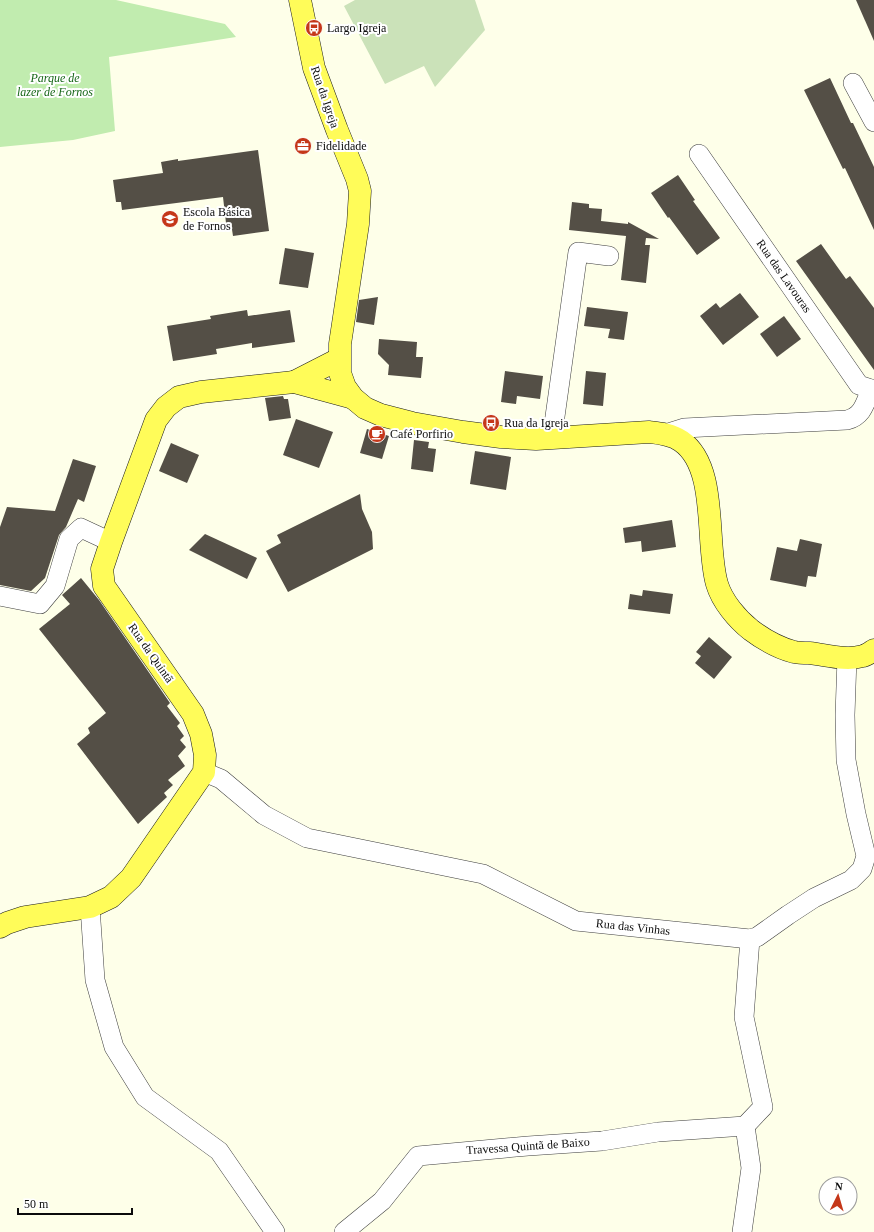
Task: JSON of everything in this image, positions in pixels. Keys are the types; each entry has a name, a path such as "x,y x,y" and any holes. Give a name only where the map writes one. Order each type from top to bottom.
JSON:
{"main road":[{"name":"Rua da Igreja","path":"300,0 314,68 357,179 360,191 358,224 341,330 339,359 340,373 345,387 353,398 365,408 381,415 412,423 500,437 536,439 649,432 665,434 681,441 692,452 702,470 709,510 712,565 717,586 744,624 759,636 794,652 847,658 864,656 874,650"},
{"name":"Rua da Quintã","path":"204,772 205,755 201,734 193,714 104,586 102,570 110,542 156,420 166,407 179,397 201,392 294,382 339,359"},
{"name":"Rua da Quintã","path":"294,382 353,398"},
{"path":"0,927 25,917 90,907 111,898 130,878 204,772"}],"street":[{"path":"853,83 874,122"},
{"name":"Rua das Lavouras","path":"699,154 859,385 873,389"},
{"path":"552,438 578,252 609,256"},
{"path":"665,434 684,428 847,420 855,418 861,411 873,389"},
{"path":"0,596 40,604 55,586 69,539 81,528 110,542"},
{"path":"742,1232 751,1168 745,1126 764,1107 744,1017 750,939 757,937 814,898 851,880 862,869 866,856 856,814 846,760 845,715 847,658"},
{"name":"Rua das Vinhas","path":"204,772 221,779 264,815 307,838 483,874 576,921 750,939"},
{"path":"90,907 95,980 114,1047 145,1097 219,1151 275,1232"},
{"name":"Travessa Quintã de Baixo","path":"344,1232 382,1201 418,1156 602,1141 658,1132 745,1126"}],"green space":[{"name":"Parque de lazer de Fornos","path":"0,0 116,0 225,24 236,37 109,57 115,131 73,140 0,147"},
{"path":"355,0 475,0 485,30 435,87 424,66 385,84 344,6"}],"building":[{"path":"856,0 874,0 874,41"},
{"path":"830,78 874,167 874,230 845,168 843,169 804,90"},
{"path":"258,150 269,231 233,236 231,223 226,223 223,197 122,210 121,202 116,202 113,180 163,173 161,162"},
{"path":"678,175 695,200 693,201 720,238 697,255 669,217 668,218 651,193"},
{"path":"572,202 589,204 589,208 602,209 601,221 628,224 628,222 659,239 646,238 645,245 650,245 646,283 621,280 626,236 569,230"},
{"path":"821,244 846,279 850,276 874,308 874,370 796,261"},
{"path":"285,248 314,253 308,288 279,284"},
{"path":"740,293 759,317 723,345 700,316 716,303 720,308"},
{"path":"378,297 374,325 356,322 359,300"},
{"path":"587,307 628,312 624,340 608,338 610,329 584,326"},
{"path":"247,310 248,316 290,310 295,342 252,348 252,343 216,349 217,354 173,361 167,326 211,319 210,316"},
{"path":"784,316 801,339 777,357 760,334"},
{"path":"379,339 417,342 416,357 423,357 421,378 388,375 389,365 378,354"},
{"path":"505,371 543,376 540,399 517,396 516,404 501,402"},
{"path":"586,371 606,373 603,406 583,404"},
{"path":"283,396 284,399 288,399 291,418 269,421 265,398"},
{"path":"296,419 333,432 319,468 283,455"},
{"path":"367,429 389,436 382,459 360,453"},
{"path":"414,440 429,442 428,448 436,449 433,472 411,469"},
{"path":"171,443 199,455 187,483 159,471"},
{"path":"475,451 511,457 506,490 470,484"},
{"path":"73,459 96,466 84,502 78,499 66,527 59,535 45,578 31,591 0,585 0,527 7,507 55,511"},
{"path":"360,494 362,509 372,532 373,549 288,592 266,551 281,543 277,535"},
{"path":"672,520 676,547 642,552 641,541 625,543 623,528"},
{"path":"205,534 257,558 247,579 189,550"},
{"path":"800,539 822,544 816,577 808,576 806,587 770,580 777,547 797,551"},
{"path":"81,578 99,600 170,703 167,706 180,723 177,726 184,736 180,740 186,747 178,756 185,766 168,780 173,785 164,793 167,797 138,824 77,744 90,733 88,728 106,713 39,629 70,604 62,595"},
{"path":"643,590 673,594 670,614 628,609 630,594 642,596"},
{"path":"709,637 732,657 714,679 695,663 701,656 696,652"}],"place":[{"name":"Largo Igreja","path":"314,28"},
{"name":"Fidelidade","path":"303,146"},
{"name":"Escola Básica de Fornos","path":"170,219"},
{"name":"Rua da Igreja","path":"491,423"},
{"name":"Café Porfirio","path":"377,434"}]}
